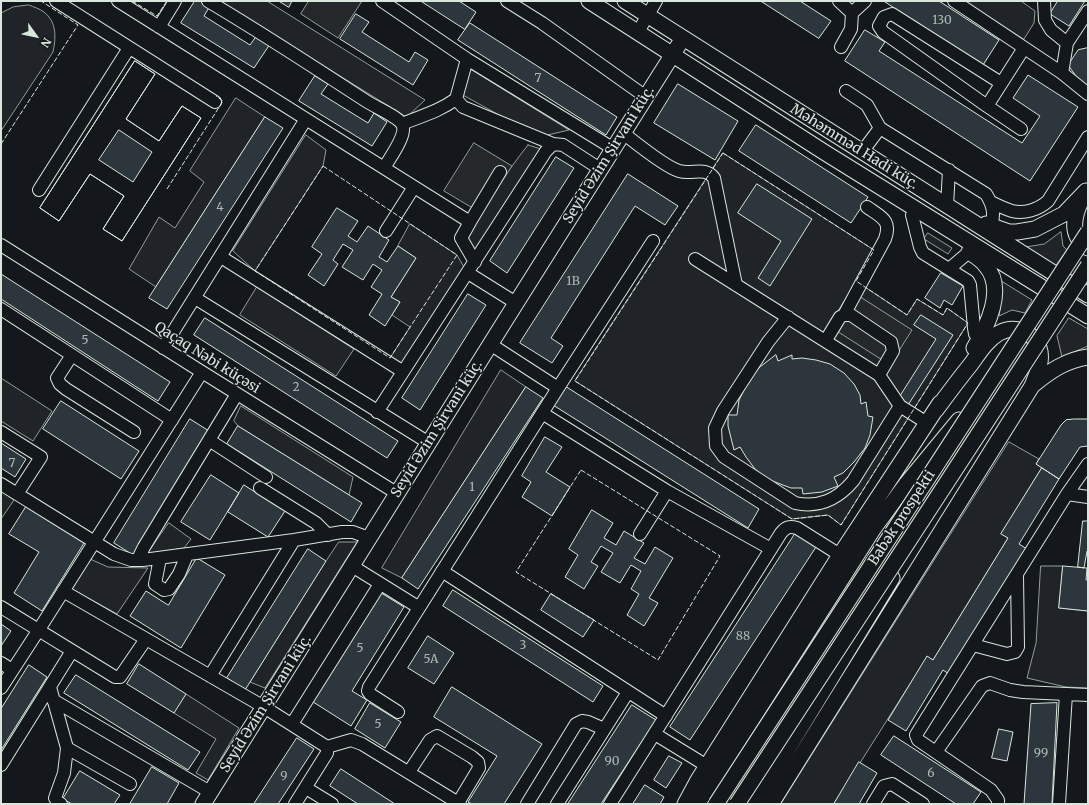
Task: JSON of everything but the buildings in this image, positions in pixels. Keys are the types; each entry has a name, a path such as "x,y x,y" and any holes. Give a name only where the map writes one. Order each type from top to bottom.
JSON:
{"main road":[{"name":"Məhəmməd Hadi küç.","path":"589,1 824,152 1083,313"},
{"name":"Məhəmməd Hadi küç.","path":"625,1 1086,294"},
{"name":"Seyid Əzim Şirvani küç.","path":"206,798 683,38"},
{"path":"824,152 854,178 912,216 1088,323"},
{"path":"950,208 991,226 1013,232 1035,229 1064,214 1087,189"},
{"path":"1087,189 1076,212 1074,222 1075,231 1079,239 1088,248"},
{"name":"Babək prospekti","path":"716,804 1088,232"},
{"path":"936,410 979,339 991,316 993,303 993,283 987,267 969,252"},
{"name":"Babək prospekti","path":"737,804 1088,266"},
{"path":"685,804 707,766 840,555 936,410 985,345 1000,332 1009,329 1018,329 1026,332 1038,345 1041,353 1041,361 1032,386 925,555 771,804"},
{"path":"1032,386 1057,367 1070,361 1088,357"},
{"path":"697,804 741,738 874,528 907,483 990,382"},
{"path":"754,804 1006,392"}],"street":[{"path":"56,1 215,102"},
{"path":"118,1 470,222"},
{"path":"159,27 175,1"},
{"path":"208,1 318,69 402,124 404,131 400,141 384,168"},
{"path":"382,1 467,59 614,149"},
{"path":"507,1 542,22 646,96"},
{"path":"638,32 656,1"},
{"path":"839,1 852,13"},
{"path":"841,47 851,29 852,13 865,1"},
{"path":"954,1 1062,73 1088,94"},
{"path":"1044,1 1045,20 1051,30 1067,43"},
{"path":"1062,73 1067,43 1088,11"},
{"path":"1001,83 892,14 884,17 879,26 883,32 1021,129"},
{"path":"39,190 129,48"},
{"path":"987,106 1024,48"},
{"path":"402,124 432,113 456,99 467,59"},
{"path":"846,92 867,105 880,128 986,194 991,202 994,212 991,226"},
{"path":"456,99 463,107 553,144 563,145 600,169"},
{"path":"163,348 306,119"},
{"path":"862,152 880,128"},
{"path":"623,134 678,171 694,173 705,171 710,173 714,178 736,285"},
{"path":"991,202 1012,211 1030,211 1043,206 1048,202 1088,137"},
{"path":"378,412 402,371 468,273 546,151 553,144"},
{"path":"948,170 950,208"},
{"path":"475,262 461,238 500,172"},
{"path":"386,231 414,187"},
{"path":"826,340 840,317 844,315 886,239 888,226 867,207"},
{"path":"912,216 923,253 968,281 970,285 975,334 979,339"},
{"path":"398,712 370,694 368,687 653,241"},
{"name":"Qaçaq Nəbi küçəsi","path":"1,245 398,494"},
{"path":"949,269 969,252"},
{"path":"221,257 402,371"},
{"path":"695,259 826,340 879,375 900,406 927,423"},
{"path":"468,273 516,303"},
{"path":"195,298 429,443"},
{"path":"1,309 172,420"},
{"path":"844,315 851,315 891,342 893,351 879,375"},
{"path":"788,317 768,342 723,411 715,428 716,446 724,457 795,503 806,505 827,502 844,492 853,481 900,406"},
{"path":"490,344 558,388"},
{"path":"72,355 57,378 60,384 134,432"},
{"path":"1,688 202,372"},
{"path":"140,560 140,555 144,547 237,394"},
{"path":"542,413 667,491 771,549"},
{"path":"1,432 41,457 17,494"},
{"path":"209,440 266,477"},
{"path":"998,804 998,800 991,790 918,740 916,736 1067,494 1088,464"},
{"path":"1,484 114,554 131,560 187,555 353,532 370,538"},
{"path":"260,488 316,523 328,535"},
{"path":"640,534 667,491"},
{"path":"1067,494 1088,497"},
{"path":"610,804 781,533 786,528 791,526 797,528 840,555"},
{"path":"210,676 294,540"},
{"path":"160,558 155,584 164,590 169,589 179,574 187,555"},
{"path":"352,566 418,608"},
{"path":"442,571 666,716"},
{"path":"973,645 1007,654 1015,652 1018,647 1017,574"},
{"path":"292,724 380,584"},
{"path":"64,591 264,707 327,747 351,740 362,744 459,803 479,768 478,762 437,736 430,740 409,772"},
{"path":"1,608 115,677 120,677 146,639"},
{"path":"1,765 72,651"},
{"path":"1,663 12,670"},
{"path":"936,752 982,686 990,684 1023,692 1088,695"},
{"path":"50,687 67,748 64,773 55,798 61,804"},
{"path":"557,804 628,692"},
{"path":"1059,804 1066,694"},
{"path":"54,700 206,798"},
{"path":"527,804 576,724 582,721 588,722 604,729"},
{"path":"655,734 707,766"},
{"path":"295,804 327,753 327,747"},
{"path":"67,748 130,784"},
{"path":"873,804 884,786 892,784 923,804"},
{"path":"306,788 332,804"}],"shaded area":[{"path":"219,1 267,1 425,100 407,117"},
{"path":"309,1 362,1 338,38 301,14"},
{"path":"965,1 1021,1 1035,11 1034,23 1024,39"},
{"path":"29,5 44,12 51,20 55,36 53,52 1,131 1,13 13,7"},
{"path":"467,67 569,130 539,137 461,94"},
{"path":"236,98 265,117 156,287 129,269 159,217 175,228 204,182 190,171"},
{"path":"306,135 326,150 323,166 255,271 233,251"},
{"path":"474,143 512,166 481,213 444,191"},
{"path":"528,145 541,149 474,253 467,237 511,167"},
{"path":"723,153 874,250 856,281 907,315 917,299 943,315 947,308 968,323 841,525 828,515 792,519 575,381"},
{"path":"410,224 457,255 465,269 401,365 390,358 410,327 392,315 400,302 391,297 416,258 398,246"},
{"path":"1061,232 1063,246 1067,250 1054,268 1020,248 1044,244"},
{"path":"928,233 952,248 948,254 924,239"},
{"path":"998,279 1032,300 1025,313 1012,310 999,316 1002,294"},
{"path":"257,287 354,349 336,376 240,315"},
{"path":"851,291 912,330 890,365 829,326"},
{"path":"1069,318 1088,329 1088,346 1062,357 1057,336"},
{"path":"501,370 526,387 402,578 382,568"},
{"path":"1,378 52,411 33,441 1,421"},
{"path":"241,406 353,477 349,495 238,426 234,421"},
{"path":"1009,442 1039,459 1036,464 1042,468 1002,533 1008,538 933,660 927,657 834,804 781,804"},
{"path":"1,491 14,500 1,519"},
{"path":"169,523 191,539 184,548 147,554"},
{"path":"339,542 357,542 265,688 250,682 326,561"},
{"path":"90,559 108,567 148,568 117,614 72,589"},
{"path":"1041,566 1063,566 1059,608 1088,611 1088,688 1066,687 1027,678 1036,643"},
{"path":"186,694 239,728 208,780 196,773 216,739 174,713"}],"fence":[{"path":"1,144 78,25 41,1"},
{"path":"132,1 157,16 167,1"},
{"path":"167,189 223,101 216,96"},
{"path":"723,153 874,250 856,281 907,315 917,299 943,315 947,308 968,323 841,525 828,515 792,519 575,381 723,153"},
{"path":"323,166 457,255 390,358 255,271 323,166"},
{"path":"581,470 720,556 658,660 516,572 581,470"}]}
